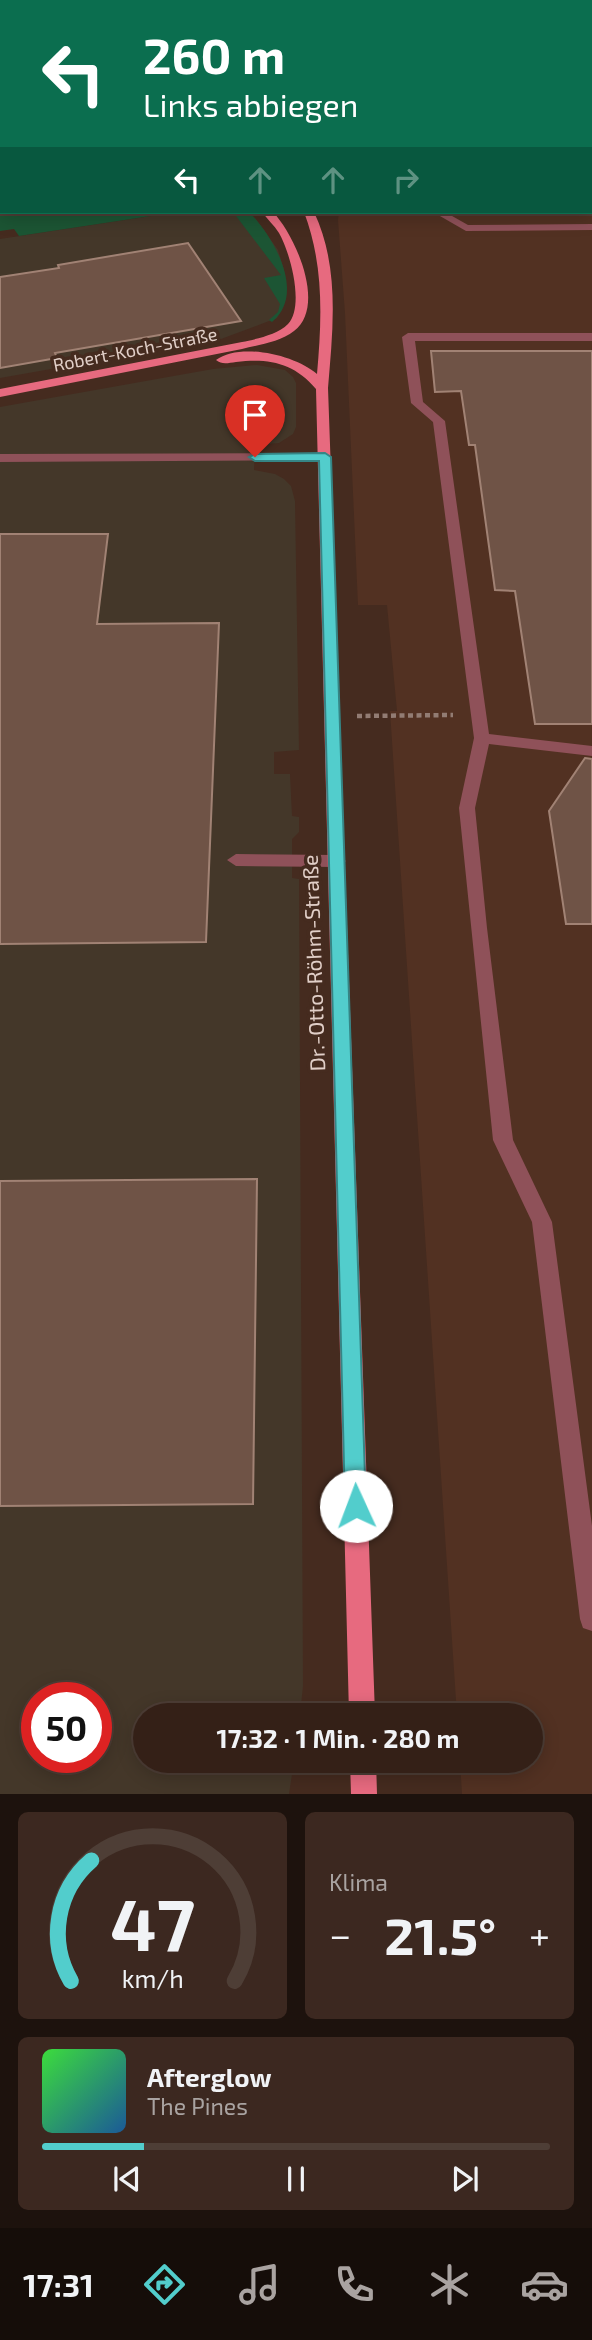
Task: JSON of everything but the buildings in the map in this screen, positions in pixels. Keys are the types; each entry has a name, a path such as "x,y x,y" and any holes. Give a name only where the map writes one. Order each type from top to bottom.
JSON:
{"main road":[{"name":"Robert-Koch-Straße","path":"0,393 228,349 286,331 296,322 300,307 300,286 295,257 288,240 269,214"},
{"name":"Dr.-Otto-Röhm-Straße","path":"310,214 319,234 324,274 326,345 322,387 362,1703"},
{"path":"47,384 263,356 296,363 312,373 322,387"},
{"path":"363,1773 364,1794"}],"lane":[{"path":"442,214 466,228 592,227"},
{"path":"592,337 408,337 418,403 439,421 482,738 467,808 503,1140 542,1222 592,1619"},
{"path":"0,458 325,457"},
{"path":"482,738 592,751"},
{"path":"236,860 337,862"}],"path":[{"path":"332,716 479,715"}],"shaded area":[{"path":"164,214 251,214 278,250 284,270 286,299 277,318 221,339 0,378 0,239"},
{"path":"339,214 592,214 592,1794 462,1794 461,1773 543,1773 543,1703 456,1703 390,711 397,711 387,605 358,605"},
{"path":"257,365 285,370 296,383 296,427 293,434 279,443 255,445 254,470 275,474 284,479 291,486 295,501 299,750 274,752 274,774 290,774 292,816 299,817 299,832 292,839 292,878 299,879 301,1703 133,1703 133,1773 292,1773 289,1794 0,1794 0,407 213,369"}],"green space":[{"path":"0,214 164,214 19,236 14,229 0,231"},
{"path":"235,214 251,214 268,235 283,265 287,296 282,310 272,322 269,320 278,312 280,304 264,278 281,275"}],"route":[{"path":"255,457 325,457 356,1506"}]}
